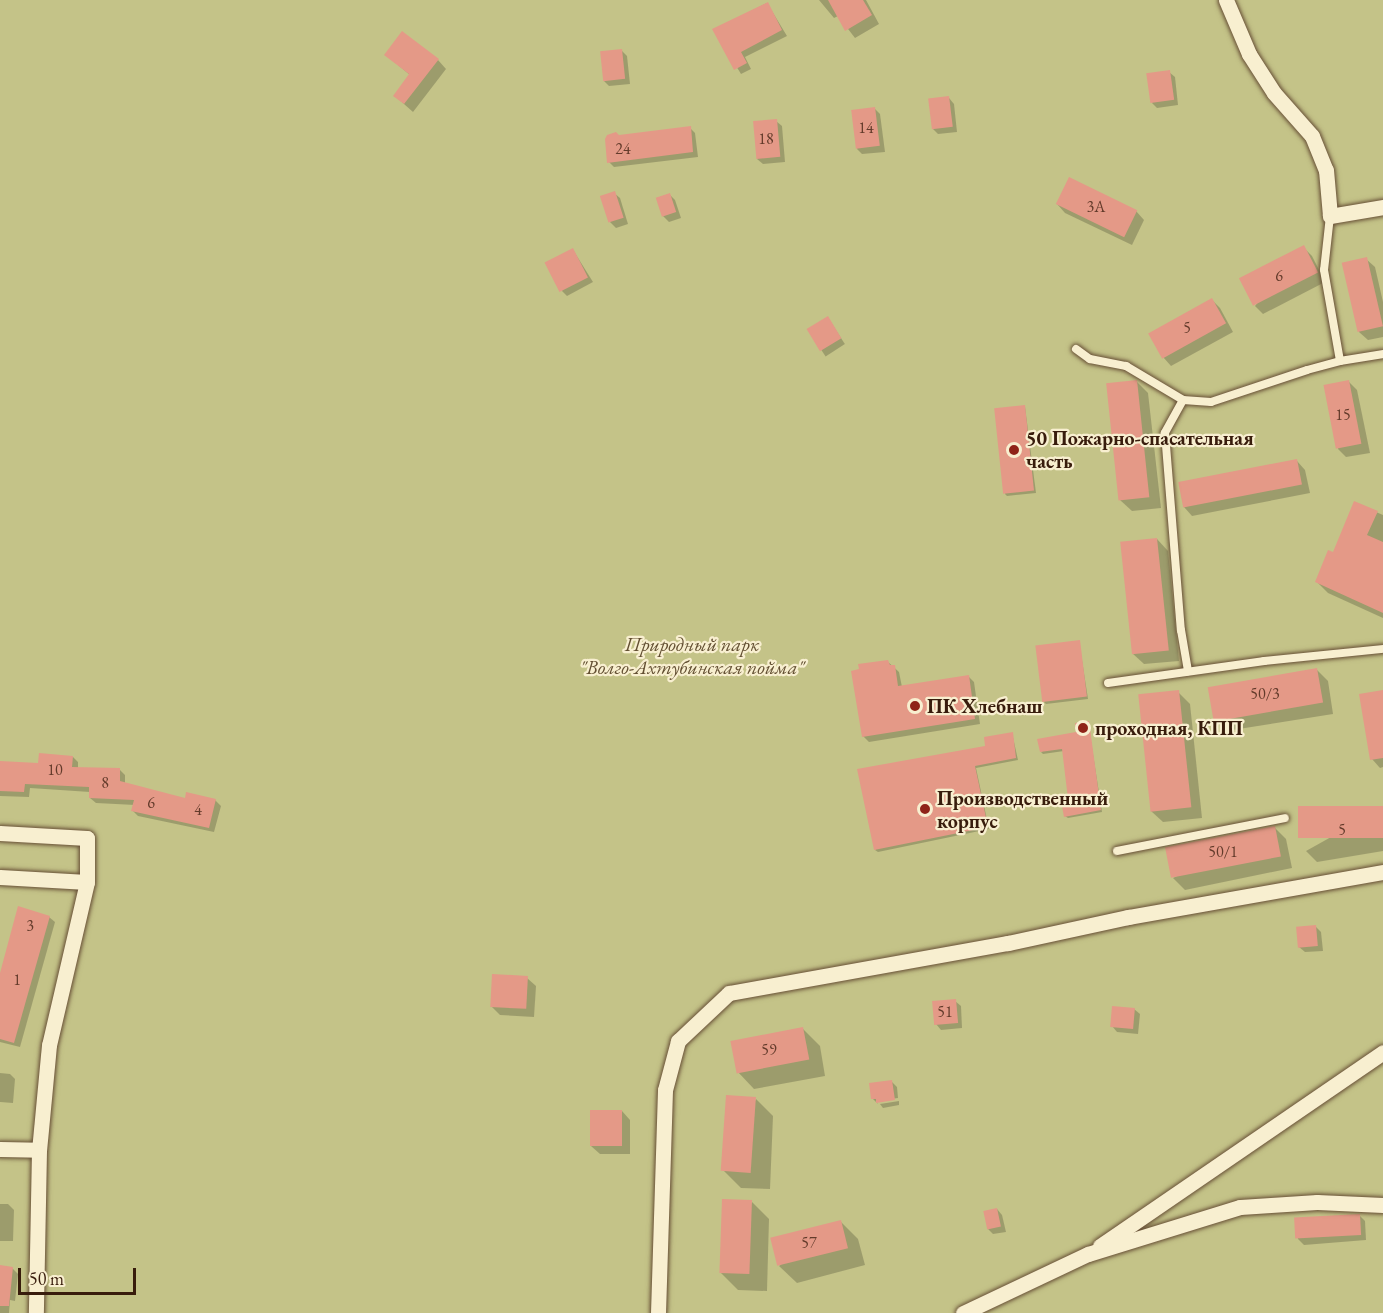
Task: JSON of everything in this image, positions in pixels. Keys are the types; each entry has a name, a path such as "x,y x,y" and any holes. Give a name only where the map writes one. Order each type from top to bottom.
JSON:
{"street":[{"path":"1226,0 1249,54 1261,73 1274,93 1312,136 1326,170 1330,216 1383,207"},
{"path":"0,833 87,838 87,882 49,1045 39,1150 36,1313"},
{"path":"658,1313 665,1090 678,1041 729,993 1008,943 1128,917 1383,872"},
{"path":"0,877 87,882"},
{"path":"973,1311 1088,1254 1383,1052"},
{"path":"0,1149 39,1150"},
{"path":"1088,1254 1240,1207 1317,1202 1383,1205"}],"lane":[{"path":"1330,216 1324,270 1340,361"},
{"path":"1076,349 1090,359 1126,366 1183,400 1211,402 1340,361 1383,354"},
{"path":"1183,400 1166,433 1180,618 1188,671"},
{"path":"1108,683 1188,671 1383,650"},
{"path":"1117,851 1285,818"}],"green space":[{"name":"Природный парк \"Волго-Ахтубинская пойма\"","path":"0,0 1383,0 1383,1313 0,1313"}],"building":[{"path":"828,0 863,0 872,15 845,31"},
{"path":"768,2 782,30 741,52 747,63 734,70 712,29"},
{"path":"402,31 439,59 404,104 393,96 409,74 384,55"},
{"path":"622,49 625,79 603,81 600,51"},
{"path":"1170,70 1174,100 1150,103 1146,73"},
{"path":"949,96 953,127 932,129 928,99"},
{"path":"875,107 880,146 856,149 851,110"},
{"path":"777,119 780,157 756,159 753,121"},
{"path":"691,126 693,152 607,163 605,139 607,135 616,132 619,135"},
{"path":"1069,177 1137,210 1124,237 1056,204"},
{"path":"615,191 624,218 608,223 600,196"},
{"path":"670,193 676,212 662,217 656,198"},
{"path":"1304,245 1318,273 1253,306 1239,278"},
{"path":"573,248 588,277 559,292 544,263"},
{"path":"1367,257 1383,326 1358,332 1342,263"},
{"path":"1212,298 1226,323 1162,359 1148,333"},
{"path":"828,316 841,338 820,351 807,329"},
{"path":"1137,380 1149,497 1119,501 1106,383"},
{"path":"1349,380 1361,444 1336,449 1323,385"},
{"name":"50 Пожарно-спасательная часть","path":"1025,405 1034,491 1003,494 994,408"},
{"path":"1297,459 1302,485 1183,508 1178,482"},
{"path":"1354,501 1378,511 1367,535 1383,542 1383,613 1315,582 1328,550 1333,552"},
{"path":"1157,538 1169,650 1132,654 1120,542"},
{"path":"1080,640 1087,697 1042,702 1035,645"},
{"name":"ПК Хлебнаш","path":"888,660 890,665 895,665 898,686 969,675 975,719 862,737 851,671 859,669 858,664"},
{"path":"1317,668 1323,702 1214,722 1208,687"},
{"path":"1179,690 1191,807 1151,812 1138,694"},
{"path":"1383,690 1383,758 1370,760 1359,694"},
{"path":"1089,721 1101,810 1064,817 1061,801 1068,799 1062,749 1040,752 1037,739 1076,732 1075,723"},
{"name":"Производственный корпус","path":"1013,732 1016,758 975,766 988,827 874,850 857,769 985,746 984,737"},
{"path":"39,753 73,756 72,767 120,768 120,781 185,798 186,792 216,799 209,828 131,811 134,800 89,798 89,787 25,784 24,792 0,791 0,761 38,763"},
{"path":"1298,806 1383,806 1383,838 1298,838"},
{"path":"1275,826 1281,856 1171,878 1165,847"},
{"path":"18,906 50,916 14,1043 0,1039 0,973"},
{"path":"1316,925 1318,946 1298,948 1296,927"},
{"path":"492,974 528,976 526,1009 490,1007"},
{"path":"956,999 958,1023 934,1025 932,1001"},
{"path":"1112,1006 1135,1008 1133,1029 1110,1027"},
{"path":"803,1027 809,1059 737,1074 730,1041"},
{"path":"892,1080 895,1100 876,1103 876,1099 871,1099 869,1083"},
{"path":"726,1095 756,1097 751,1173 721,1171"},
{"path":"590,1110 622,1110 622,1146 590,1146"},
{"path":"722,1199 752,1200 749,1274 719,1273"},
{"path":"997,1208 1001,1227 987,1229 983,1211"},
{"path":"1360,1214 1361,1235 1295,1238 1294,1217"},
{"path":"841,1220 848,1248 777,1266 770,1238"},
{"path":"0,1265 13,1267 9,1306 0,1306"}],"place":[{"name":"50 Пожарно-спасательная часть","path":"1014,450"},
{"name":"ПК Хлебнаш","path":"915,706"},
{"name":"проходная, КПП","path":"1083,728"},
{"name":"Производственный корпус","path":"925,809"}]}
